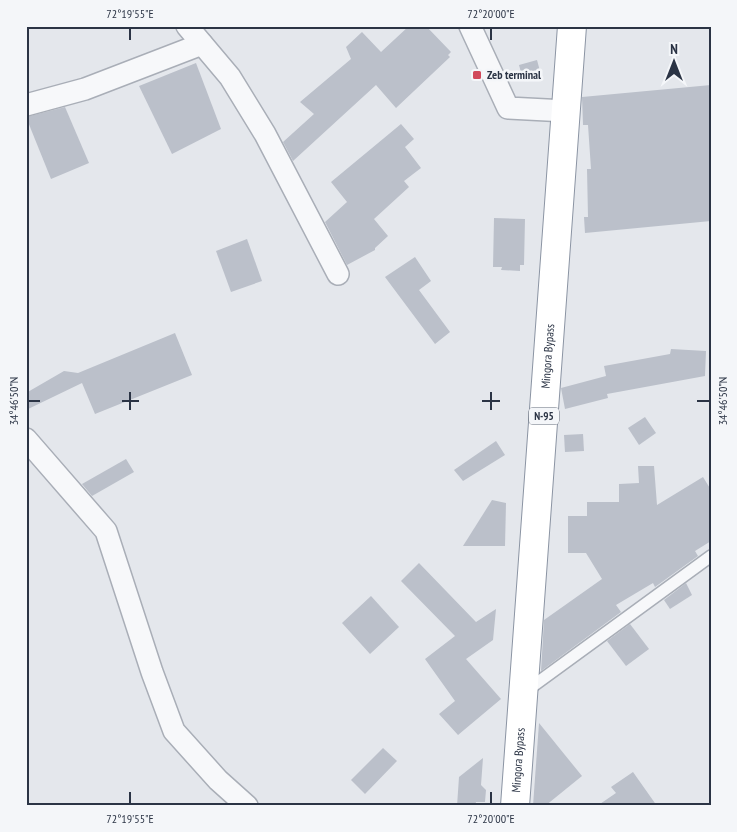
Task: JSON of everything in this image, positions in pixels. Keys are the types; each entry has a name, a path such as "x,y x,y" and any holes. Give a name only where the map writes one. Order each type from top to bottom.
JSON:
{"highway":[{"name":"Mingora Bypass","path":"515,806 572,26"}],"street":[{"path":"187,26 230,77 265,134 338,274"},
{"path":"470,26 508,108 566,110"},
{"path":"26,105 85,90 202,44"},
{"path":"26,438 106,531 152,672 174,731 218,780 247,806"}],"lane":[{"path":"524,692 711,556"}],"building":[{"path":"409,26 426,26 451,52 448,55 450,57 396,108 376,85 293,161 283,142 314,114 300,102 351,59 346,47 362,32 381,52"},
{"path":"537,60 541,75 523,80 519,65"},
{"path":"196,63 221,129 172,154 139,86"},
{"path":"711,85 711,221 585,233 584,217 588,217 587,169 591,169 588,125 583,125 582,97"},
{"path":"65,107 89,163 51,179 26,117"},
{"path":"401,124 414,139 405,147 421,168 404,181 409,187 374,219 388,236 375,250 347,265 325,222 347,202 331,182"},
{"path":"494,218 525,219 524,265 520,265 520,271 501,270 502,267 493,267"},
{"path":"247,239 262,281 231,292 216,251"},
{"path":"415,257 431,281 419,290 450,332 435,344 385,277"},
{"path":"175,333 192,375 95,414 82,383 26,410 26,393 64,371 78,373"},
{"path":"671,349 706,351 705,376 607,394 608,398 565,409 561,388 606,376 604,366 670,354"},
{"path":"645,417 656,433 639,445 628,428"},
{"path":"583,434 584,451 565,452 564,435"},
{"path":"496,441 505,455 463,481 454,470"},
{"path":"126,459 134,472 92,496 82,484"},
{"path":"638,466 654,466 657,505 703,477 711,490 711,541 695,551 698,556 655,587 653,583 616,605 621,612 541,671 544,620 602,579 586,553 568,553 568,516 587,516 587,502 619,502 619,484 639,483"},
{"path":"492,500 506,503 505,546 463,546"},
{"path":"419,563 476,622 496,609 493,640 466,659 501,699 458,735 439,714 455,701 425,659 455,636 401,581"},
{"path":"686,583 692,595 670,609 664,600"},
{"path":"371,596 399,627 370,654 342,623"},
{"path":"630,624 649,649 626,666 607,641"},
{"path":"539,723 582,776 545,806 533,806"},
{"path":"383,748 397,761 365,794 351,780"},
{"path":"483,758 481,785 486,790 485,802 476,802 475,806 457,806 459,777"},
{"path":"633,772 657,806 597,806 616,793 611,787"}],"place":[{"name":"Zeb terminal","path":"477,75"}]}
